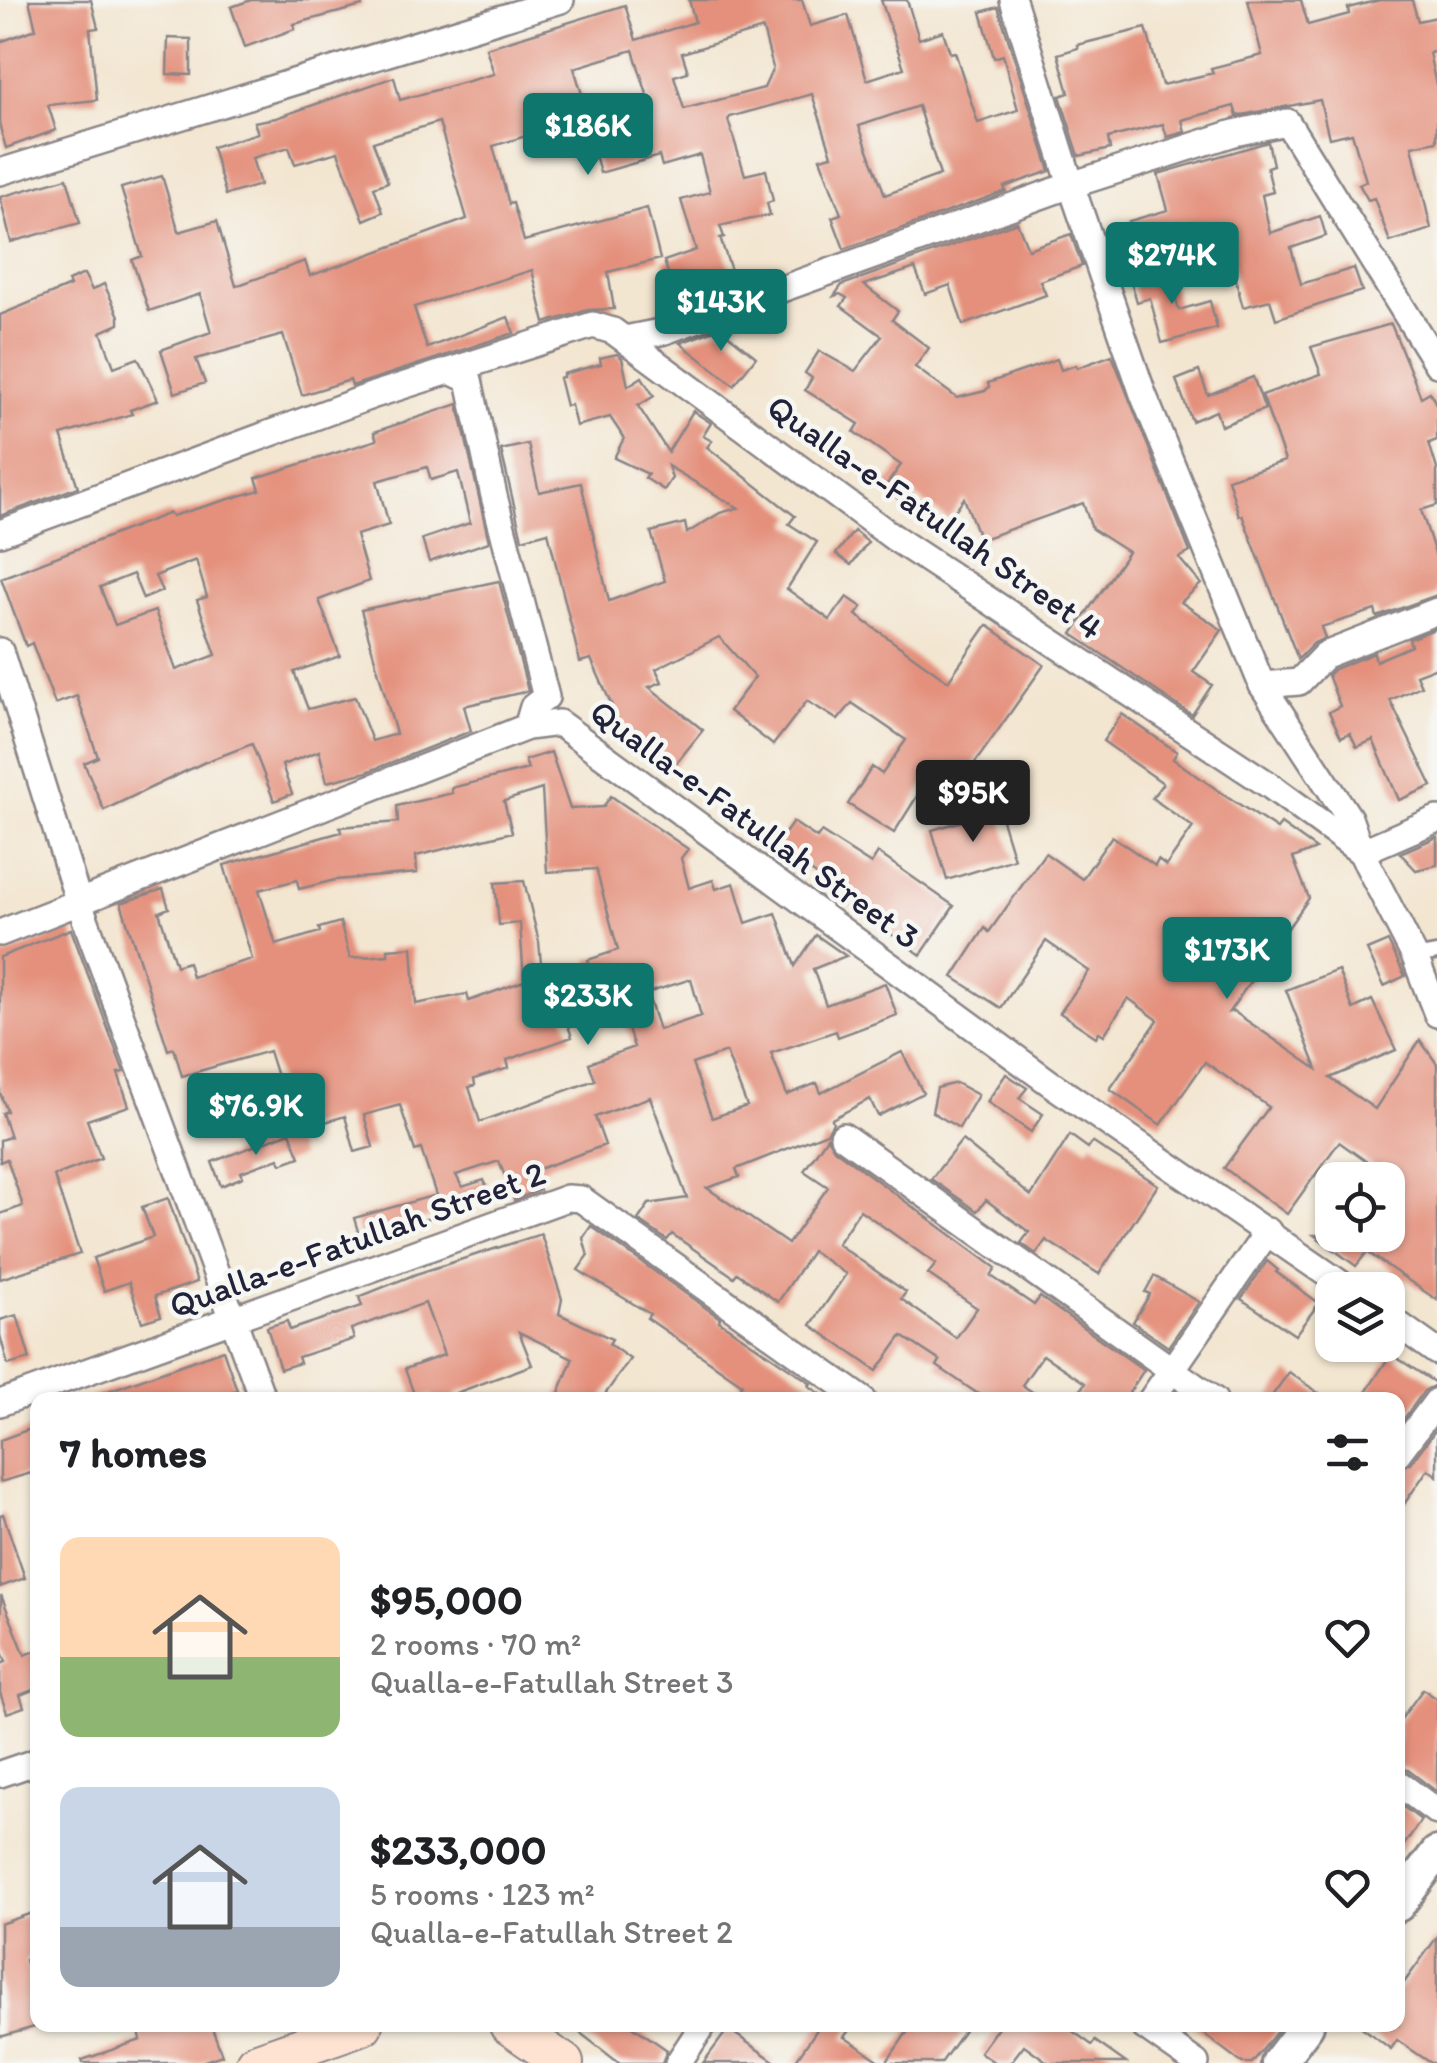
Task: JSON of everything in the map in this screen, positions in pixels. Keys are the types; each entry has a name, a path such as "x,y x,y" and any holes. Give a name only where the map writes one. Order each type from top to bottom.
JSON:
{"main road":[{"path":"255,2063 343,2032"},
{"path":"520,2032 564,2063"}],"street":[{"path":"0,172 560,0"},
{"path":"1012,0 1143,394 1262,685 1349,818 1361,852 1437,818"},
{"path":"625,339 665,331 1071,185 1234,133 1287,122 1437,364"},
{"name":"Qualla-e-Fatullah Street 4","path":"0,533 283,428 593,324 625,339 893,537 1268,784 1361,852 1426,955 1437,1014"},
{"path":"450,371 469,380 476,401 494,496 546,697 533,707 527,727"},
{"path":"1262,685 1298,682 1324,655 1437,612"},
{"path":"0,651 78,900 260,1392"},
{"name":"Qualla-e-Fatullah Street 3","path":"0,932 527,727 560,724 1050,1083 1325,1272"},
{"path":"843,1136 1202,1392"},
{"name":"Qualla-e-Fatullah Street 2","path":"31,1392 567,1198 581,1199 852,1392"},
{"path":"1157,1392 1268,1231"},
{"path":"1405,1329 1437,1352"},
{"name":"Qualla-e-Fatullah Street 2","path":"0,1403 30,1392"},
{"path":"1405,1444 1437,1401"},
{"path":"0,1774 30,1764"},
{"path":"1405,1788 1437,1812"},
{"path":"1405,1897 1437,1854"},
{"path":"678,2063 699,2032"},
{"path":"1152,2032 1196,2063"},
{"path":"1278,2063 1301,2032"}],"building":[{"path":"29,0 91,0 98,28 90,29 97,100 48,105 56,130 6,148 0,127 0,42 36,29"},
{"path":"251,0 361,0 362,6 294,24 295,29 245,47 231,7"},
{"path":"689,0 802,0 810,26 848,15 867,80 904,68 881,0 907,0 919,39 943,31 950,53 955,52 978,123 1018,110 1003,55 994,58 981,12 998,7 1050,171 1004,187 1006,191 844,249 832,217 841,214 820,158 832,155 812,94 730,117 745,175 766,170 773,201 767,203 770,215 720,226 724,237 720,238 737,288 680,308 664,261 696,250 681,200 710,192 700,155 662,166 659,156 600,173 588,128 652,110 633,50 574,68 589,117 493,146 524,241 647,208 660,259 608,272 614,309 588,310 545,323 532,270 414,307 427,348 508,317 514,333 352,386 350,380 302,395 283,335 196,359 205,383 175,393 161,350 211,332 200,294 149,311 132,260 142,256 121,188 162,176 179,232 217,221 236,286 305,261 310,276 467,219 439,122 373,142 388,182 374,187 383,212 364,220 338,152 295,164 289,147 252,158 260,185 226,195 212,147 258,133 254,122 394,77 400,100 494,74 486,48 625,5 636,40 695,22","holes":["763,29 773,68 764,88 684,109 674,76 688,72 682,53","918,106 940,175 885,195 859,126"]},
{"path":"1248,0 1301,0 1308,25 1349,14 1348,8 1380,0 1412,0 1418,21 1437,17 1437,51 1429,53 1437,89 1437,141 1412,146 1431,229 1390,242 1374,198 1368,200 1359,184 1366,181 1352,133 1329,138 1320,100 1237,116 1234,106 1182,120 1185,132 1167,137 1163,124 1108,138 1110,149 1079,156 1060,96 1069,93 1058,54 1078,48 1077,45 1146,28 1162,85 1213,73 1211,68 1262,55"},
{"path":"168,38 191,39 191,75 167,74"},
{"path":"1268,142 1273,165 1267,167 1273,192 1262,195 1270,233 1320,216 1326,236 1291,248 1301,284 1354,268 1362,291 1276,319 1270,300 1243,307 1227,249 1174,261 1167,228 1133,237 1129,221 1168,210 1158,174"},
{"path":"67,178 80,223 11,242 0,197"},
{"path":"1017,222 1028,249 1071,234 1082,266 1040,281 1046,295 963,325 950,285 925,294 915,268 864,285 898,311 892,320 929,348 915,367 957,398 985,391 988,383 1057,359 1061,370 1112,355 1190,552 1179,558 1201,584 1181,602 1222,630 1193,672 1212,685 1192,715 1072,634 1128,552 1092,529 1083,503 980,540 964,498 948,520 911,493 904,503 884,488 901,465 854,432 859,424 805,390 812,378 805,373 819,351 855,371 882,336 841,306 847,298 834,296 842,285"},
{"path":"1167,267 1179,310 1210,301 1217,328 1162,343 1150,298 1137,302 1130,278"},
{"path":"84,274 92,290 104,284 119,316 119,324 101,332 114,367 138,358 158,400 130,410 132,414 61,435 78,487 0,516 0,315 70,286 68,281"},
{"path":"1391,324 1421,397 1430,392 1437,406 1437,440 1429,443 1437,469 1437,505 1421,510 1437,560 1437,595 1377,617 1375,610 1321,627 1325,638 1298,659 1242,515 1239,516 1228,479 1285,461 1262,395 1321,374 1311,347"},
{"path":"720,328 756,357 734,385 680,343"},
{"path":"617,354 622,358 628,386 642,377 654,396 638,406 668,452 693,411 711,423 703,436 712,441 707,447 795,516 789,524 817,542 787,589 830,620 847,597 862,607 856,615 948,681 987,625 1044,665 953,794 929,777 894,833 848,804 872,767 882,774 906,740 852,703 838,720 807,701 773,745 729,711 755,677 719,637 656,669 662,682 649,687 703,730 670,771 626,737 591,659 580,662 548,532 522,539 501,450 528,444 539,492 581,483 609,601 665,581 651,532 685,523 687,533 720,513 738,508 668,466 672,478 664,490 645,478 648,474 614,458 624,438 610,417 576,426 559,378 601,364 600,358"},
{"path":"1199,371 1208,395 1253,377 1265,409 1221,426 1216,411 1192,421 1176,380"},
{"path":"458,404 489,542 429,562 422,539 470,523 458,472 431,480 427,467 377,481 389,525 356,535 369,581 319,600 340,656 294,672 308,709 355,697 372,741 396,734 361,610 499,581 528,691 464,706 471,731 367,772 327,782 319,751 282,765 292,794 274,801 252,744 104,810 84,763 98,757 77,696 55,704 32,643 26,646 1,578 170,513 172,516 260,490 256,478 377,440 374,432","holes":["196,560 207,597 197,600 216,655 176,670 155,611 115,625 100,587 133,574 143,599 162,591 155,576"]},
{"path":"854,531 868,542 851,565 836,554"},
{"path":"1437,628 1437,667 1416,675 1421,686 1390,700 1432,786 1399,800 1373,740 1357,747 1350,733 1341,737 1329,712 1340,706 1328,675 1374,653 1376,661 1411,646 1409,639"},
{"path":"1122,714 1177,752 1173,759 1277,829 1281,824 1316,849 1293,858 1309,898 1229,1012 1233,1011 1317,1069 1286,990 1338,970 1353,1009 1372,1000 1396,1050 1330,1078 1375,1109 1420,1040 1437,1064 1437,1300 1405,1278 1405,1272 1396,1272 1367,1252 1405,1252 1405,1162 1367,1162 1339,1142 1325,1162 1315,1162 1315,1175 1287,1214 1224,1168 1269,1107 1205,1062 1161,1125 1110,1089 1158,1020 1128,998 1104,1035 1099,1032 1096,1037 1060,1013 1089,971 1046,941 1001,1008 953,977 985,928 989,932 1045,853 1082,879 1112,836 1155,866 1158,860 1166,866 1193,827 1152,798 1163,783 1103,741"},
{"path":"551,752 570,809 603,807 611,796 688,849 681,858 689,888 713,880 716,889 734,883 746,923 776,913 795,966 816,935 846,956 813,969 826,1005 885,983 897,1015 838,1037 836,1031 771,1053 787,1095 817,1083 821,1093 902,1052 923,1093 878,1116 870,1099 832,1119 827,1133 736,1169 739,1177 707,1188 788,1244 828,1187 804,1171 827,1137 834,1149 996,1268 991,1276 1034,1305 1040,1297 1144,1370 1129,1392 1079,1392 1085,1383 1043,1355 1022,1385 1032,1392 975,1392 937,1366 940,1361 902,1336 877,1371 811,1325 846,1274 812,1251 778,1302 672,1234 667,1240 638,1220 649,1204 687,1198 650,1097 595,1117 605,1145 533,1171 540,1190 514,1200 499,1161 456,1175 462,1187 484,1180 488,1190 435,1216 361,1241 354,1218 436,1195 421,1149 415,1151 400,1105 364,1115 373,1147 355,1152 345,1116 299,1130 269,1051 182,1076 174,1048 168,1050 121,903 163,889 169,908 159,912 176,966 188,962 192,977 252,959 224,865 341,832 340,827 398,822 397,806 528,769 525,760","holes":["542,789 547,872 596,869 618,950 588,960 600,998 616,993 634,1047 589,1063 595,1080 480,1122 469,1087 475,1085 474,1079 509,1068 507,1060 572,1037 549,972 542,974 539,942 524,881 495,883 499,925 520,923 524,981 469,1001 467,994 416,1004 412,947 388,949 388,955 350,958 340,922 276,945 259,890 297,880 299,889 335,880 417,873 416,856 512,832 504,801","691,979 701,1016 659,1030 647,993","726,1052 747,1106 712,1118 692,1064","860,1210 936,1264 928,1274 977,1308 956,1338 901,1299 906,1292 837,1244"]},
{"path":"999,810 1014,859 947,880 932,830"},
{"path":"793,822 817,838 821,832 871,864 878,853 954,906 921,955 846,902 849,897 775,847"},
{"path":"1437,837 1437,865 1416,870 1400,853"},
{"path":"71,929 124,1072 118,1073 129,1106 87,1120 101,1158 54,1176 80,1254 0,1279 0,1214 23,1206 7,1159 0,1162 0,1140 10,1137 0,1093 0,957"},
{"path":"1388,941 1405,976 1384,986 1367,950"},
{"path":"1006,1074 1027,1088 1019,1098 1043,1114 1031,1132 987,1102"},
{"path":"956,1083 978,1095 959,1128 932,1112 937,1088"},
{"path":"290,1132 300,1157 281,1164 279,1158 241,1172 243,1177 221,1186 212,1162"},
{"path":"1070,1135 1088,1148 1092,1142 1158,1185 1099,1274 1046,1240 1036,1254 1021,1243 1029,1232 986,1200 977,1211 931,1179 962,1140 1031,1196"},
{"path":"168,1198 197,1282 155,1296 161,1316 142,1322 129,1282 104,1291 93,1258 153,1237 142,1207"},
{"path":"591,1226 811,1383 809,1386 818,1392 738,1392 742,1384 647,1318 650,1314 578,1270 588,1256 583,1238"},
{"path":"541,1234 562,1299 559,1314 612,1339 609,1344 630,1359 607,1392 559,1392 573,1358 519,1332 532,1365 459,1392 413,1392 405,1369 444,1355 425,1303 351,1329 354,1339 298,1357 300,1363 280,1369 267,1327 287,1321 290,1330 362,1306 359,1297 416,1274"},
{"path":"1337,1252 1367,1252 1356,1266"},
{"path":"1267,1261 1315,1300 1315,1308 1295,1335 1241,1299"},
{"path":"1154,1276 1199,1302 1168,1347 1133,1322 1150,1294 1145,1292"},
{"path":"17,1315 30,1359 8,1365 0,1320"},
{"path":"223,1350 237,1390 231,1392 105,1392"},
{"path":"1386,1362 1403,1362 1437,1384 1424,1391 1405,1417 1405,1392 1366,1392"},
{"path":"1289,1372 1317,1392 1275,1392"},
{"path":"1437,1428 1437,1476 1428,1469 1405,1503 1405,1466"},
{"path":"30,1429 30,1473 0,1482 0,1440"},
{"path":"3,1514 25,1578 0,1587 0,1515"},
{"path":"1,1595 25,1655 30,1653 30,1691 20,1695 24,1707 7,1713 0,1693 0,1664 6,1662 0,1647"},
{"path":"1423,1689 1437,1699 1437,1792 1405,1769 1405,1713"},
{"path":"1405,1808 1421,1820 1405,1844"},
{"path":"30,1914 30,1958 25,1960 30,1975 30,2028 0,2037 0,1924"},
{"path":"1437,1937 1437,2063 1397,2040 1391,2049 1368,2032 1405,2032 1405,1981"},
{"path":"139,2032 214,2032 222,2055 199,2063 83,2063 82,2060 141,2040"},
{"path":"579,2032 641,2032 667,2050 662,2063 619,2063"},
{"path":"726,2032 732,2032 777,2063 703,2063"},
{"path":"815,2032 848,2032 844,2037 883,2063 794,2063"},
{"path":"907,2032 963,2032 941,2063 886,2063"},
{"path":"994,2032 1074,2032 1092,2045 1095,2041 1126,2063 1049,2063 1024,2045 1010,2063 995,2063 980,2052"},
{"path":"1201,2032 1276,2032 1252,2063 1242,2063"}]}
